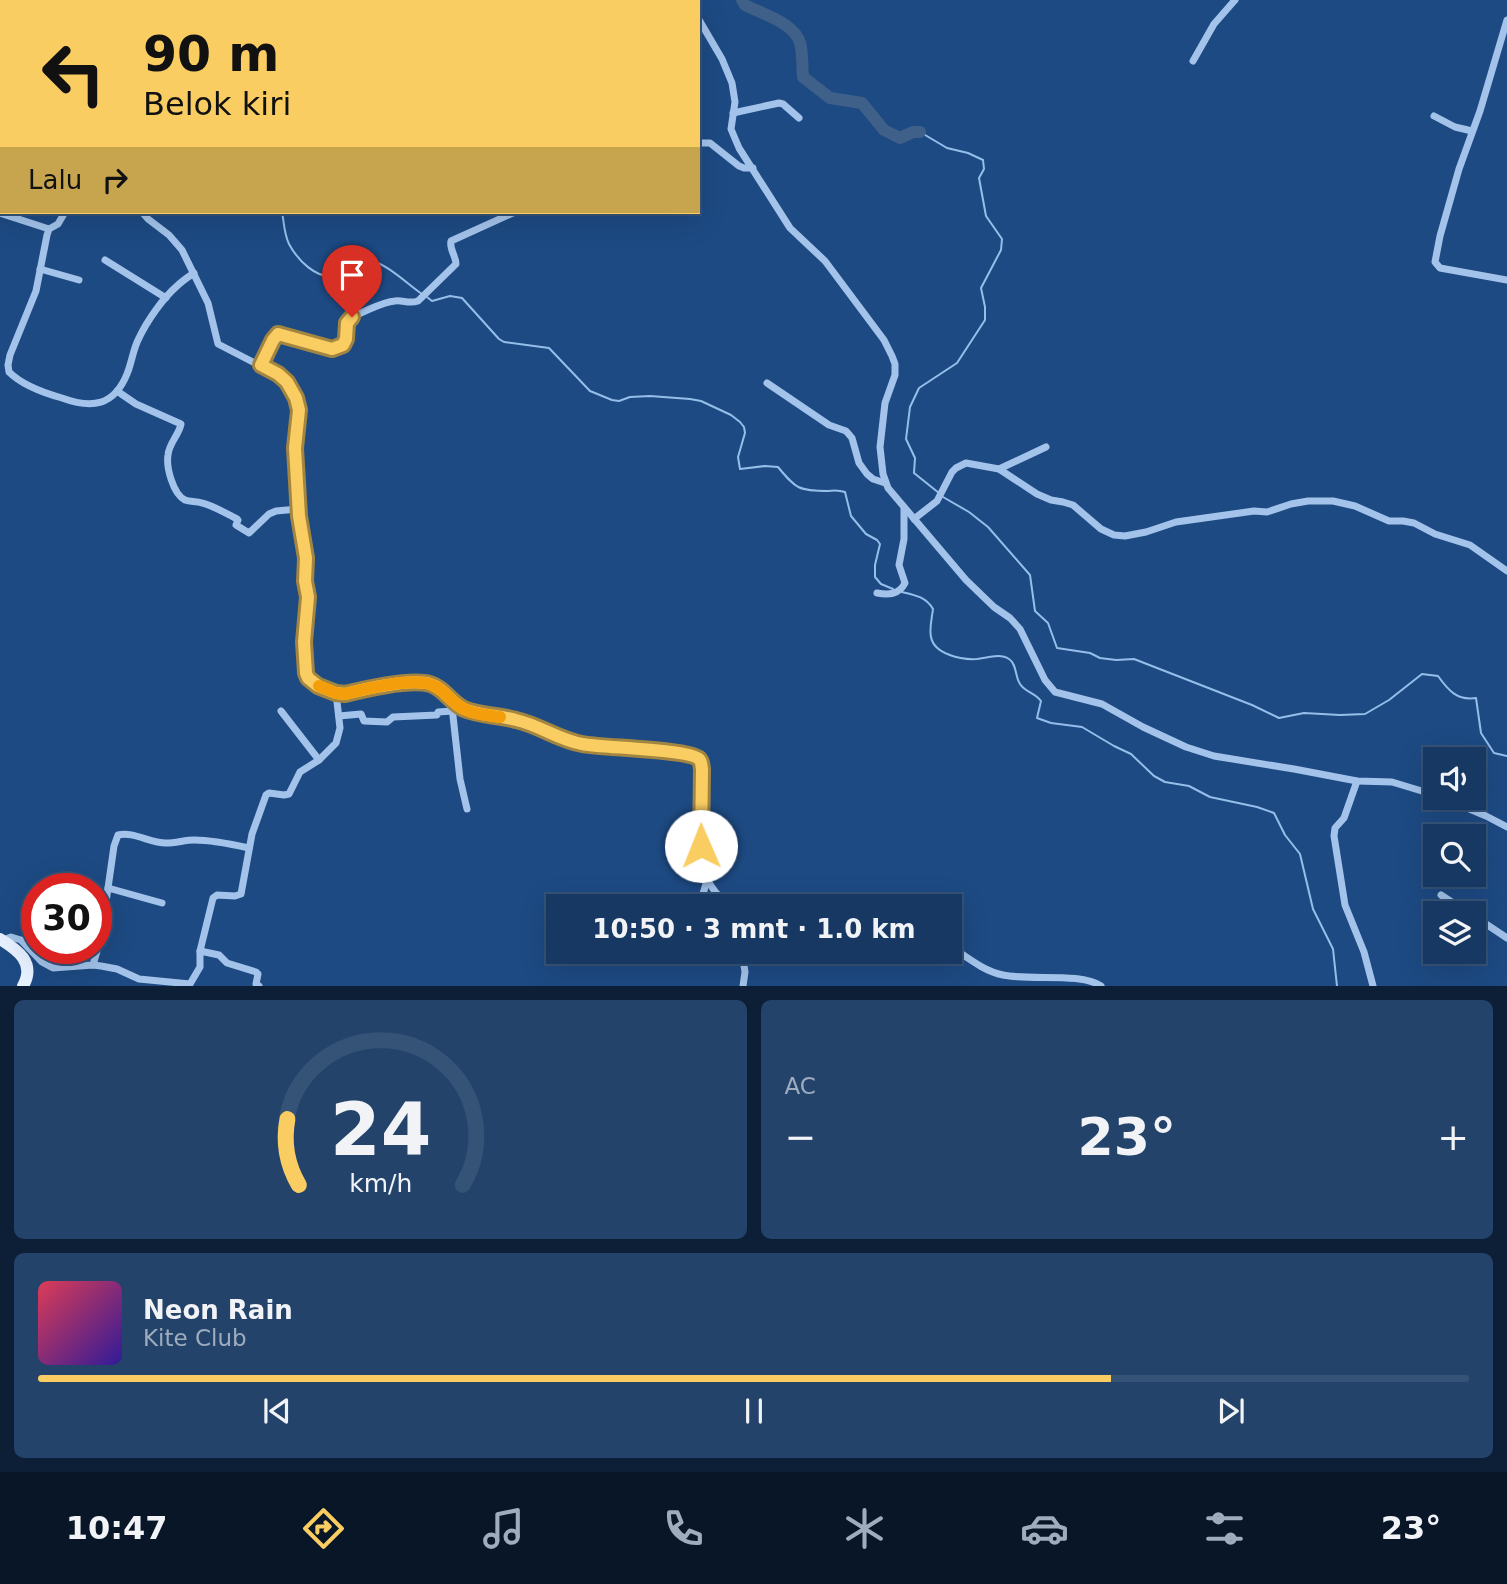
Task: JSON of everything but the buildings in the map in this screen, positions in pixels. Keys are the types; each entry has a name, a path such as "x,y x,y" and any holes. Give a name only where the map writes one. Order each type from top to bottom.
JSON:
{"main road":[{"path":"1,939 14,948 26,962 29,972 23,985"}],"street":[{"path":"1193,61 1214,24 1235,0"},
{"path":"1507,20 1459,169 1435,262 1440,268 1507,280"},
{"path":"700,21 728,71 734,93 732,132 747,162 790,228 835,273 884,340 892,356 895,375 885,403 880,447 886,483 904,509 966,580 1020,629 1045,680 1057,693 1102,704 1186,747 1214,756 1357,781 1392,782 1423,791"},
{"path":"733,113 779,103 799,118"},
{"path":"1434,116 1455,127 1472,131"},
{"path":"700,143 709,143 744,169 753,168"},
{"path":"8,214 50,229"},
{"path":"64,214 47,235 36,291 4,367 10,374 51,395 78,404 109,399 127,374 138,339 176,286 194,273"},
{"path":"144,214 183,250 208,303 218,344 278,374 287,382 298,404 299,418 295,441 308,597 304,642 306,673 312,682 336,693 345,694 415,682 433,685 459,706 470,711 516,720 581,744 682,754 699,759 702,769 703,863 707,880 718,894"},
{"path":"261,365 277,335 323,348 336,348 343,345 347,323 352,317 392,301 414,303 420,300 456,264 451,241 511,214"},
{"path":"105,260 166,298"},
{"path":"40,269 79,280"},
{"path":"767,383 829,425 846,431 852,438 859,463 867,474 886,483"},
{"path":"117,391 136,404 180,424 168,456 173,484 184,499 202,503 237,519 237,526 249,533 269,514 299,509"},
{"path":"999,469 1046,447"},
{"path":"914,519 937,501 952,472 966,463 999,469 1037,494 1073,505 1101,529 1114,535 1146,532 1176,522 1254,511 1267,512 1291,504 1333,501 1355,506 1389,522 1414,523 1435,534 1470,545 1507,571"},
{"path":"877,593 895,593 902,589 905,583 899,565 904,539 904,509"},
{"path":"1,939 13,937 21,940 42,962 53,968 93,965 117,969 139,979 190,984 200,967 200,951 214,897 241,894 252,834 266,794 289,794 300,772 319,760 336,743 339,716 336,693"},
{"path":"452,699 460,779 467,809"},
{"path":"281,711 319,760"},
{"path":"339,716 361,714 364,722 387,722 393,717 436,715 438,712 453,711"},
{"path":"1357,781 1344,817 1335,828 1334,836 1345,905 1364,952 1373,985"},
{"path":"1472,810 1507,827"},
{"path":"110,873 114,846 119,835 126,834 166,843 195,840 224,842 249,848"},
{"path":"703,894 707,880"},
{"path":"112,889 162,903"},
{"path":"1441,895 1450,901"},
{"path":"1486,924 1507,938"},
{"path":"200,951 219,955 228,963 257,972 256,983 259,985"},
{"path":"962,954 1000,975 1086,980 1101,985"},
{"path":"743,985 744,964"}],"waterway":[{"path":"742,0 745,5 792,30 801,47 803,77 830,98 862,103 884,130 900,138 920,132"},
{"path":"920,132 947,148 983,160 984,169 979,178 986,216 1002,239 1001,250 981,288 985,320 957,363 919,388 910,407 906,439 915,458 914,473 939,493"},
{"path":"282,214 289,244 302,262 315,272 336,275 362,265 377,263 422,294"},
{"path":"427,297 432,301 450,296 462,298 499,339 549,348 590,391 612,400 650,396 690,399 701,401 731,415 744,427 745,433 738,457 740,469 778,467 799,487 845,492 851,516 866,534 880,544 875,577 881,584 893,589"},
{"path":"943,497 988,527 1030,575 1035,611 1048,623 1057,648 1090,653 1100,658 1134,659 1279,718 1304,713 1365,714 1389,700 1422,674 1438,676 1445,686 1458,696 1476,698 1481,733 1494,753 1507,756"},
{"path":"902,592 924,599 933,609 931,637 933,643 943,652 977,659 1002,656 1012,661 1020,684 1041,701 1037,718 1051,723 1082,727 1131,754 1154,776 1165,782 1189,786 1210,797 1274,813 1285,835 1300,854 1313,909 1333,949 1337,986"}],"slow traffic":[{"path":"319,686 345,694 415,682 429,684 447,694 463,708 500,717"}],"route":[{"path":"352,317 346,325 346,339 340,347 323,348 278,334 261,365 287,382 299,410 295,448 299,516 306,558 305,581 308,597 304,642 308,678 318,686 345,694 415,682 429,684 470,711 516,720 581,744 682,754 697,758 702,769 701,846"}]}
